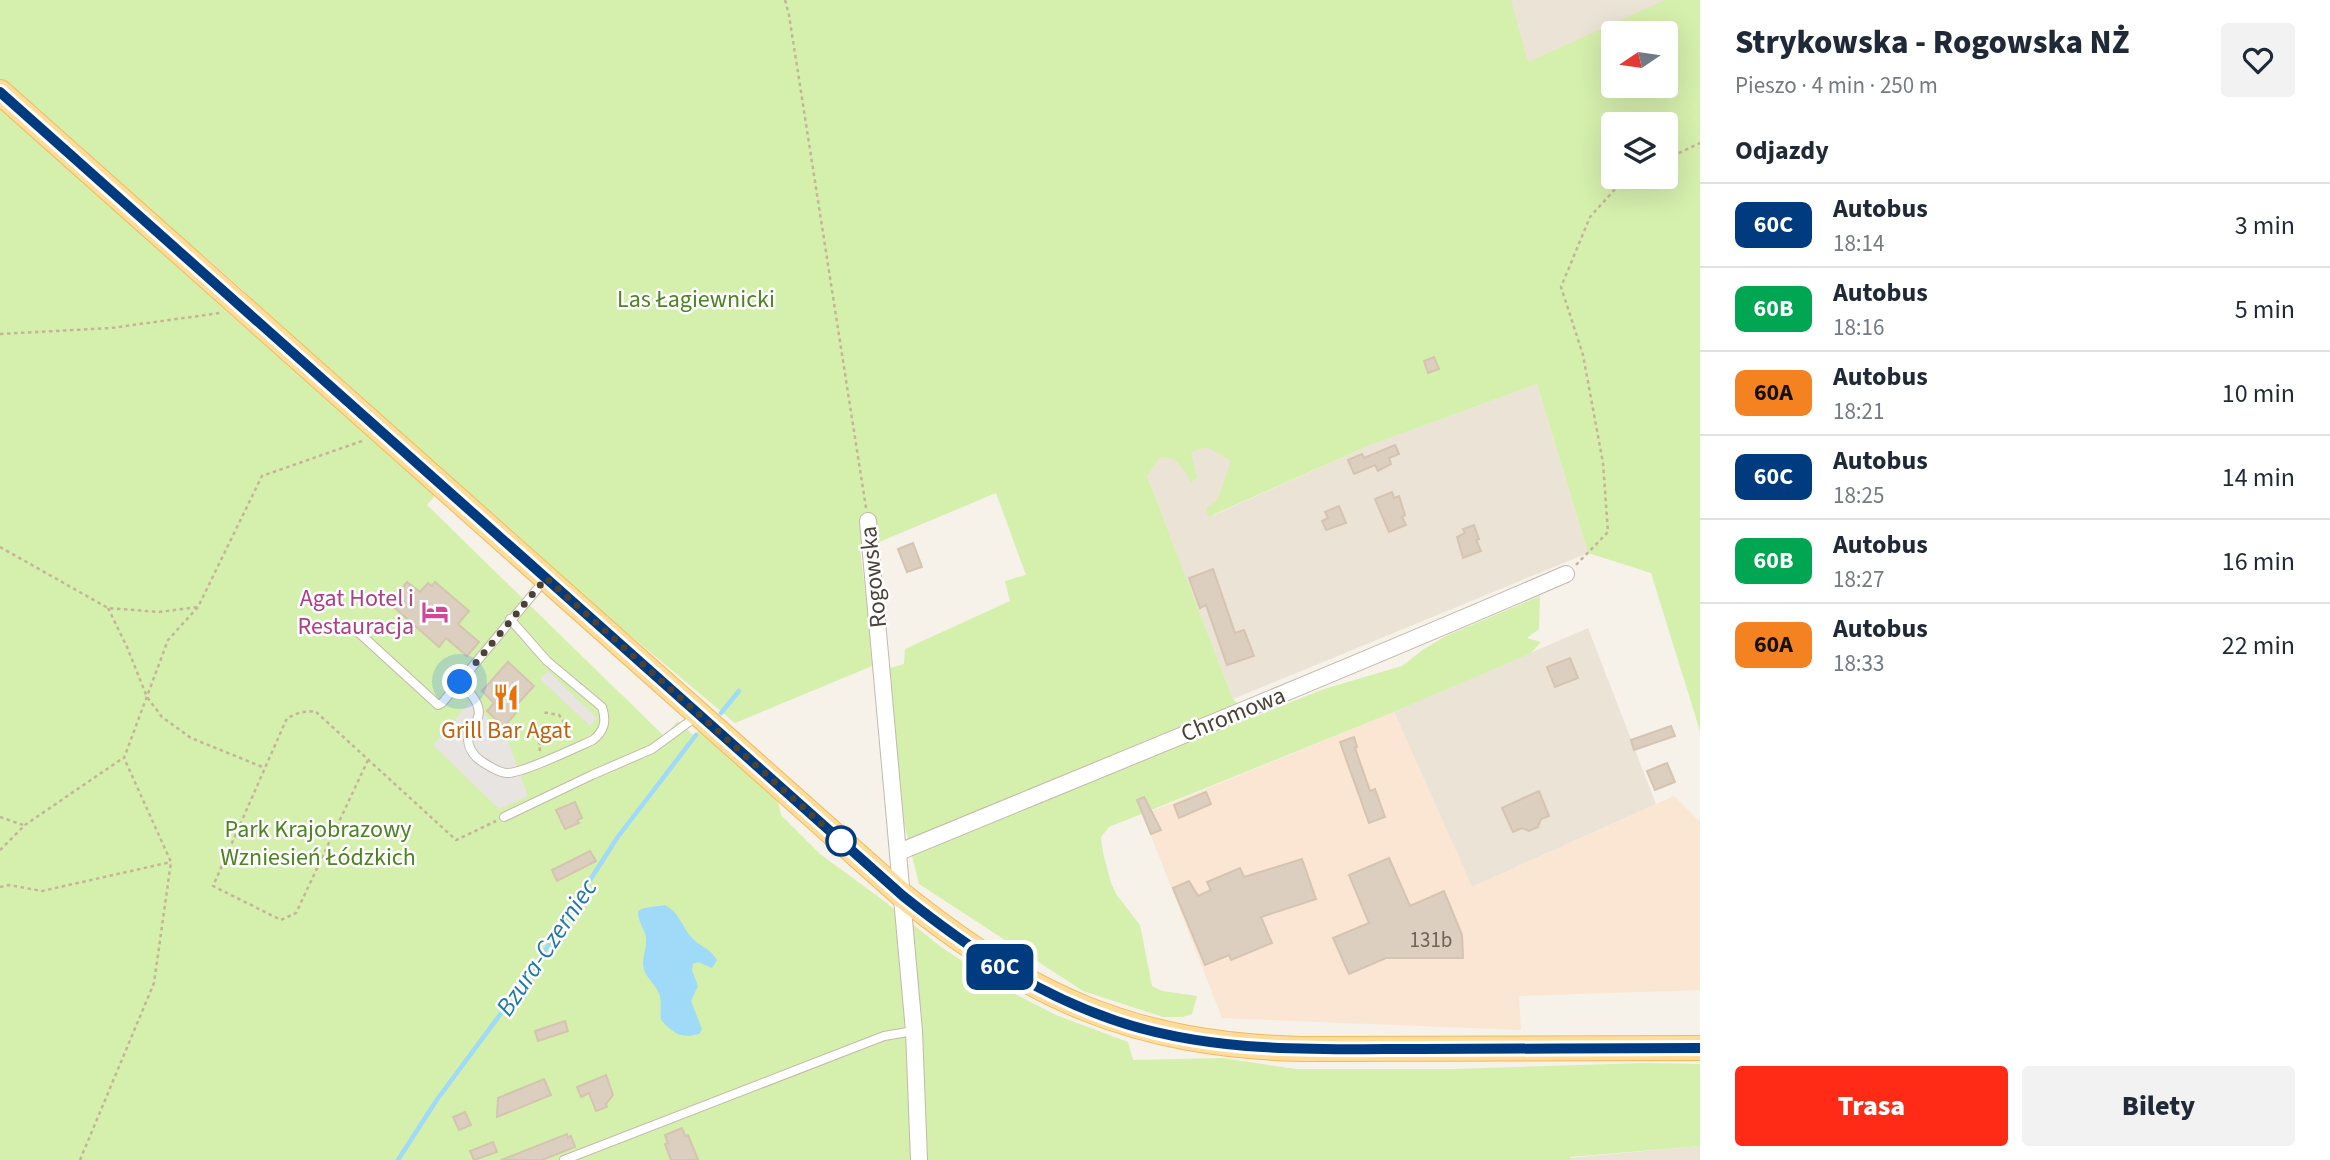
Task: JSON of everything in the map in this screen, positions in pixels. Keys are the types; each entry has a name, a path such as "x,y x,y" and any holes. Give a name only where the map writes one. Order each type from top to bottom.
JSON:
{"main road":[{"path":"0,92 903,896 962,942 1032,985 1112,1020 1170,1035 1244,1046 1300,1049 1700,1048"}],"street":[{"name":"Rogowska","path":"868,522 914,1031 919,1160"},
{"name":"Chromowa","path":"899,852 1219,719 1372,659 1566,574"}],"lane":[{"path":"357,631 435,704 442,703 546,578"},
{"path":"460,682 474,698 478,708 476,721 468,734 469,744 476,757 492,768 508,774 593,740 600,734 605,725 602,707 547,661 510,619"},
{"path":"505,817 652,749 699,715"},
{"path":"564,1160 884,1036 914,1031"}],"path":[{"name":"Rogowska","path":"785,0 868,522"},
{"path":"1678,153 1700,143"},
{"path":"1566,574 1608,532 1603,463 1583,355 1561,287 1590,217 1615,189"},
{"path":"0,334 111,328 244,310"},
{"path":"0,849 25,825 124,758 168,640 198,607 262,476 384,433"},
{"path":"0,547 108,608 159,612 198,607"},
{"path":"108,608 147,697 162,717 191,738 265,768"},
{"path":"368,761 299,908 281,920 213,886 288,718 311,709 456,840 505,817"},
{"path":"542,712 559,715 564,722 550,733 548,741 538,746 546,760"},
{"path":"80,1160 154,983 171,862 124,758"},
{"path":"0,817 25,825"},
{"path":"0,887 9,885 42,891 171,862"}],"shaded area":[{"path":"1510,0 1682,0 1641,21 1601,21 1601,41 1530,77"},
{"path":"1537,384 1588,553 1233,699 1133,440 1255,389 1214,515 1368,446"},
{"path":"1588,628 1656,804 1472,887 1394,712"},
{"path":"548,671 597,718 590,726 540,679"},
{"path":"470,702 505,733 528,796 499,809 433,745"},
{"path":"1394,712 1472,887 1674,796 1700,822 1700,990 1519,996 1521,1030 1222,1018 1143,815"},
{"path":"1700,1146 1700,1160 1569,1158"}],"green space":[{"name":"Las Łagiewnicki","path":"0,0 1511,0 1528,62 1601,29 1601,98 1678,98 1678,21 1619,21 1665,0 1700,0 1700,731 1651,573 1588,553 1537,384 1368,446 1208,517 1206,508 1218,499 1231,461 1207,447 1191,452 1197,478 1191,482 1176,461 1160,457 1147,476 1233,699 1251,718 1324,689 1402,666 1446,636 1540,596 1539,629 1527,638 1541,642 1531,653 1394,712 1109,827 1101,837 1111,883 1116,894 1140,925 1152,986 1162,991 1197,996 1192,1014 1163,1017 1083,991 919,884 903,819 887,669 904,664 905,649 1010,601 1005,581 1026,575 996,493 860,550 871,634 872,666 735,723 447,482 427,505 664,736 678,721 694,736 699,730 778,802 781,815 820,854 941,947 1003,988 1056,1015 1128,1042 1133,1060 1222,1058 1296,1069 1700,1064 1700,1146 1570,1157 1570,1160 0,1160","holes":["203,255 244,291 242,325 202,289"]}],"water":[{"path":"665,905 677,915 691,937 717,960 712,968 698,962 693,964 692,970 698,986 691,1001 702,1029 699,1034 678,1034 661,1020 659,993 644,969 646,937 638,911"}],"building":[{"path":"1434,357 1439,369 1428,373 1424,361"},
{"path":"1395,445 1399,454 1389,458 1391,464 1378,471 1375,465 1354,474 1348,460 1362,454 1364,458"},
{"path":"1392,492 1394,498 1399,496 1406,525 1389,532 1375,499"},
{"path":"1339,506 1346,523 1326,530 1322,521 1328,518 1325,512"},
{"path":"1474,525 1481,551 1463,558 1457,537 1465,533 1463,529"},
{"path":"913,543 922,567 907,572 898,549"},
{"path":"1213,569 1235,633 1244,630 1254,656 1227,665 1206,605 1200,608 1189,578"},
{"path":"407,582 420,592 428,583 432,586 435,582 469,611 458,624 479,642 467,656 446,638 439,647 389,603"},
{"path":"1570,658 1578,678 1555,687 1547,667"},
{"name":"Grill Bar Agat","path":"508,662 534,686 512,710 516,713 504,727 487,711 494,703 482,691"},
{"path":"1671,726 1675,736 1634,750 1631,740"},
{"path":"1354,737 1355,748 1370,791 1375,789 1385,817 1369,823 1340,742"},
{"path":"1667,763 1675,782 1655,790 1647,771"},
{"path":"1539,791 1549,816 1541,819 1538,827 1529,831 1522,828 1513,832 1502,808"},
{"path":"1206,792 1211,804 1179,818 1174,805"},
{"path":"1144,797 1161,830 1151,834 1137,800"},
{"path":"575,802 582,818 577,820 579,823 565,829 556,810"},
{"path":"590,851 596,861 557,881 552,870"},
{"path":"1389,858 1410,906 1444,891 1462,935 1463,958 1386,958 1349,974 1333,938 1369,923 1349,875"},
{"path":"1302,859 1316,899 1261,917 1272,943 1231,960 1229,955 1205,965 1173,888 1189,881 1198,896 1211,890 1207,882 1240,868 1244,877"},
{"path":"565,1021 568,1031 538,1041 535,1031"},
{"path":"606,1075 613,1095 606,1104 607,1107 596,1111 589,1093 581,1097 577,1087"},
{"path":"544,1079 551,1095 497,1117 498,1098"},
{"path":"465,1112 471,1125 459,1130 453,1117"},
{"path":"682,1128 685,1136 688,1135 698,1160 671,1160 665,1144 668,1143 665,1135"},
{"path":"567,1134 568,1138 571,1136 575,1147 542,1160 501,1160"},
{"path":"493,1142 497,1152 474,1160 470,1151"}],"waterway":[{"name":"Bzura-Czerniec","path":"721,713 739,691"},
{"name":"Bzura-Czerniec","path":"398,1160 436,1101 528,977 617,838 696,735"}],"bus line":[{"name":"60C","path":"0,92 903,896 947,932 1008,972 1056,998 1112,1020 1170,1035 1244,1046 1344,1049 1700,1048"}],"place":[{"name":"Agat Hotel i Restauracja","path":"435,612"},
{"name":"Grill Bar Agat","path":"506,697"}],"route":[{"path":"460,682 546,578 841,841"}],"park label":[{"name":"Park Krajobrazowy Wzniesień Łódzkich","path":"318,843"}]}
